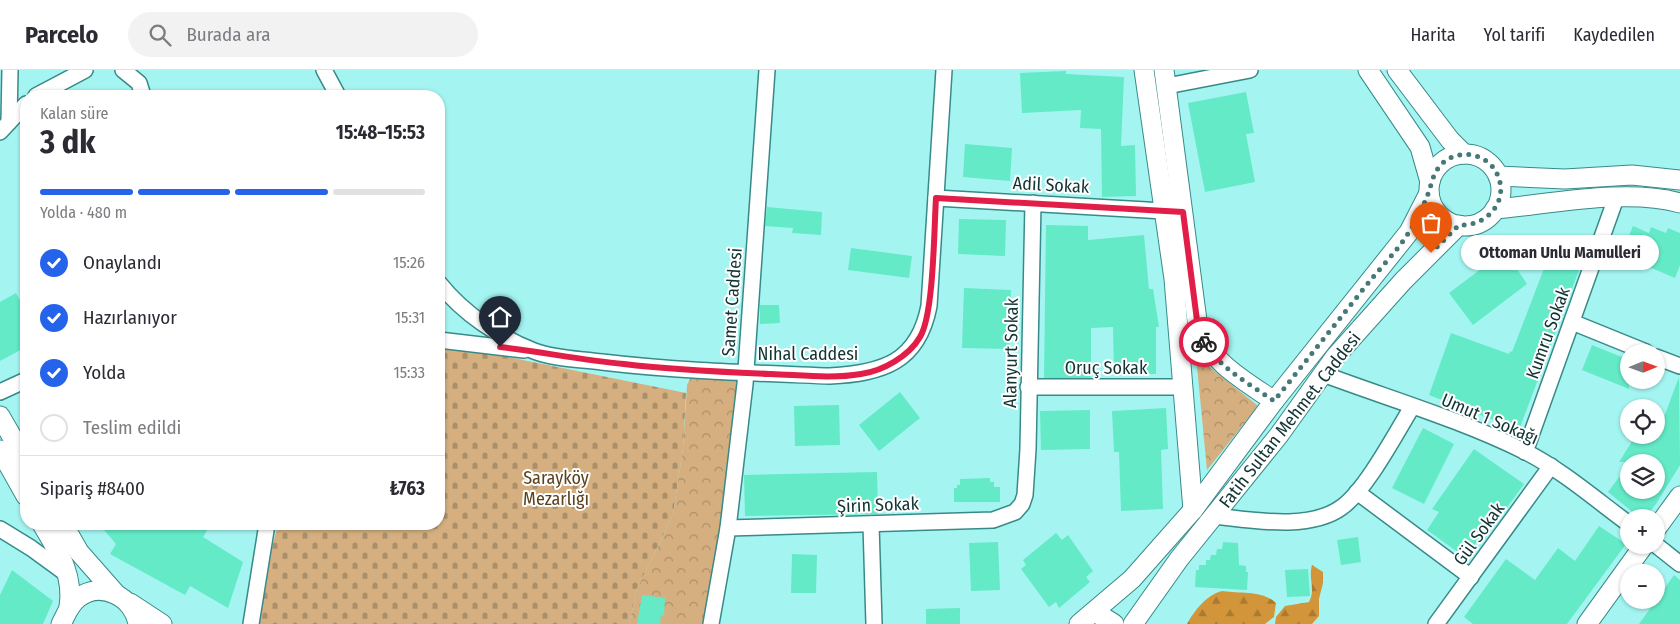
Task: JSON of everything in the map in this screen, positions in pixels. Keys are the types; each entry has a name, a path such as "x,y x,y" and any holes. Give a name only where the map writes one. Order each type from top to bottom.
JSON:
{"street":[{"path":"5,127 10,70"},
{"path":"47,90 85,70"},
{"path":"123,70 139,83 141,90"},
{"path":"324,70 330,90"},
{"name":"Samet Caddesi","path":"712,624 728,528 746,373 767,70"},
{"name":"Nihal Caddesi","path":"445,291 487,327 535,351 556,356 626,365 746,373 830,376 862,374 895,362 920,338 925,326 929,306 944,70"},
{"path":"1144,70 1175,288 1193,510"},
{"path":"1250,70 1165,78 1198,328 1202,340 1210,352 1238,376 1274,401"},
{"path":"1368,70 1420,147 1432,204 1438,214 1448,222 1459,225 1470,226 1482,221 1495,209 1500,192 1498,176 1486,161 1476,155 1464,154 1450,140 1397,70"},
{"path":"5,127 20,111"},
{"name":"Fatih Sultan Mehmet. Caddesi","path":"1079,624 1142,569 1193,510 1274,401 1409,232 1442,162 1452,156 1464,154"},
{"path":"1498,176 1565,179 1632,175 1680,180"},
{"path":"1495,209 1640,197 1680,203"},
{"name":"Adil Sokak","path":"936,198 1164,210"},
{"name":"Kumru Sokak","path":"1525,452 1616,198"},
{"name":"Alanyurt Sokak","path":"1022,504 1025,495 1028,449 1033,203"},
{"path":"1164,210 1183,212"},
{"name":"Fatih Sultan Mehmet. Caddesi","path":"1132,624 1166,575 1279,435 1335,357 1403,281 1459,225"},
{"path":"1572,322 1626,344"},
{"path":"445,341 535,351"},
{"path":"1665,360 1680,366"},
{"name":"Umut 1 Sokağı","path":"1323,374 1525,452 1551,466 1620,517"},
{"path":"0,392 20,383"},
{"name":"Oruç Sokak","path":"1028,387 1183,386"},
{"path":"1215,516 1269,521 1316,519 1342,507 1356,492 1412,407"},
{"path":"0,416 20,451"},
{"path":"0,450 20,485"},
{"name":"Gül Sokak","path":"1436,624 1551,466"},
{"path":"1356,492 1471,577"},
{"path":"1665,516 1680,496"},
{"name":"Şirin Sokak","path":"728,528 993,520 1015,512 1022,504"},
{"path":"871,524 874,624"},
{"path":"0,529 31,548 68,575"},
{"path":"46,530 65,562 71,587 64,618"},
{"path":"66,530 79,552 132,607 138,624"},
{"path":"251,624 266,530"},
{"path":"1665,552 1680,564"},
{"path":"1587,624 1638,554"},
{"path":"64,618 78,598 90,592 104,591 120,596 162,624"},
{"path":"1095,612 1114,624"}],"green space":[{"name":"Sarayköy Mezarlığı","path":"445,344 686,393 683,448 673,515 637,589 629,624 253,624 276,530 445,530"},
{"path":"1196,356 1258,406 1207,470"},
{"path":"691,377 740,381 706,624 629,624 637,589 673,515 683,448 687,385"},
{"path":"1312,565 1323,572 1323,583 1319,599 1319,616 1312,624 1275,624 1276,617 1285,606 1309,602 1312,593"},
{"path":"1217,592 1258,594 1270,599 1276,603 1274,617 1265,624 1187,624 1193,614 1207,599"}],"building":[{"path":"1066,71 1066,74 1124,77 1121,146 1135,145 1136,196 1102,197 1101,129 1080,128 1081,110 1022,113 1020,73"},
{"path":"1246,92 1254,133 1246,134 1255,182 1205,192 1188,103"},
{"path":"965,144 1012,148 1010,181 963,177"},
{"path":"767,207 822,212 821,235 792,233 793,228 765,226"},
{"path":"959,219 1006,220 1005,256 958,254"},
{"path":"1046,225 1088,226 1088,240 1144,235 1149,289 1153,289 1159,327 1156,327 1156,374 1114,374 1113,327 1091,328 1091,378 1044,378"},
{"path":"1633,226 1649,233 1651,227 1666,233 1668,228 1680,233 1680,265 1675,278 1621,255"},
{"path":"1553,235 1587,249 1519,430 1429,395 1451,333 1509,354 1510,351 1512,352 1545,266 1541,264"},
{"path":"851,248 912,256 909,278 848,270"},
{"path":"1505,251 1527,284 1473,325 1449,293"},
{"path":"964,288 1011,290 1009,349 962,348"},
{"path":"16,293 20,300 20,350 0,361 0,302"},
{"path":"760,305 779,305 780,323 760,324"},
{"path":"1592,345 1620,356 1620,385 1582,370"},
{"path":"1679,377 1680,465 1665,489 1665,454 1624,454 1630,444 1665,444 1665,414"},
{"path":"900,392 920,418 879,451 859,425"},
{"path":"839,405 840,445 795,446 794,406"},
{"path":"1166,408 1168,449 1161,450 1163,509 1121,511 1119,452 1114,452 1112,411"},
{"path":"1090,410 1090,449 1041,450 1040,411"},
{"path":"1423,428 1454,444 1424,504 1392,488"},
{"path":"1474,449 1524,484 1496,523 1492,520 1466,558 1427,530 1439,512 1432,509"},
{"path":"877,472 878,514 745,516 744,475"},
{"path":"1620,476 1620,499 1659,499 1652,509 1629,509 1608,492"},
{"path":"990,478 990,482 994,482 994,487 1000,487 1000,502 954,502 954,488 960,485 960,479"},
{"path":"1599,526 1620,540 1620,552 1567,624 1473,624 1464,617 1506,559 1535,580 1558,548 1575,561"},
{"path":"104,530 207,530 203,537 243,562 228,608 190,586 185,595 110,554 116,544"},
{"path":"1056,533 1062,540 1068,535 1093,571 1086,577 1090,582 1059,608 1056,602 1049,607 1021,569 1026,565 1023,560"},
{"path":"1358,537 1361,562 1341,565 1337,540"},
{"path":"998,542 1000,590 971,591 969,543"},
{"path":"1223,542 1238,543 1239,565 1246,566 1246,572 1248,572 1247,590 1195,587 1196,570 1199,570 1199,565 1206,565 1206,560 1210,560 1211,555 1216,555 1217,549 1222,549"},
{"path":"792,554 817,555 816,593 791,593"},
{"path":"1308,569 1310,596 1287,597 1285,570"},
{"path":"12,570 53,601 43,624 0,624 0,595"},
{"path":"1674,575 1680,580 1680,624 1639,624 1650,609 1665,609 1665,588"},
{"path":"642,595 665,598 664,616 661,615 660,624 637,624"},
{"path":"960,608 960,624 926,624 926,609"}],"way so far":[{"path":"1204,342 1210,352 1238,376 1274,401 1409,232 1429,193 1430,182 1442,162 1452,156 1476,155 1486,161 1498,176 1500,192 1495,209 1482,221 1470,226 1459,225 1431,253"}],"place":[{"name":"Ottoman Unlu Mamulleri","path":"1431,253"}],"route":[{"path":"500,347 626,365 746,373 830,376 862,374 875,371 895,362 905,353 920,338 925,326 929,306 936,198 1183,212 1198,328 1204,342"}]}
